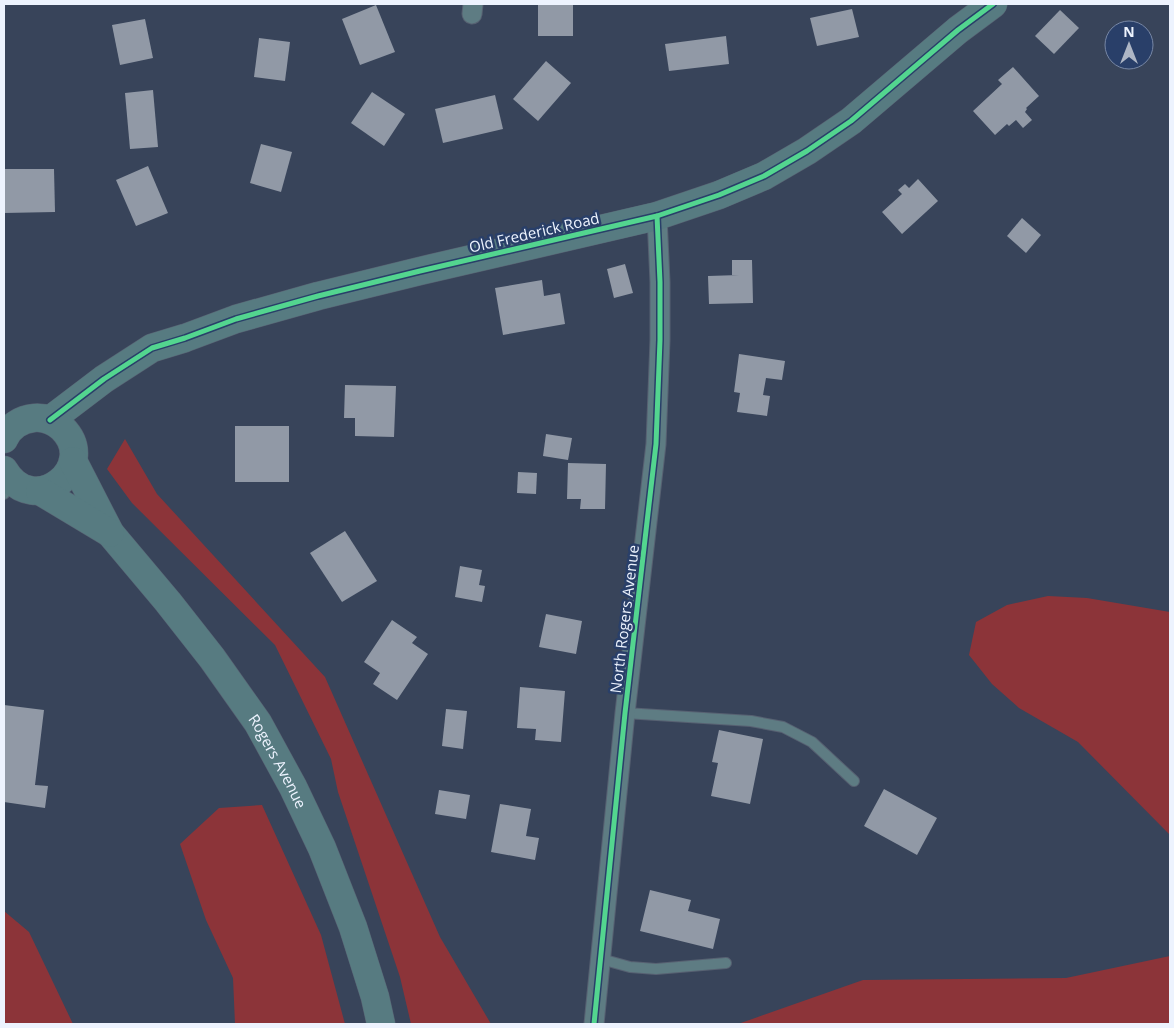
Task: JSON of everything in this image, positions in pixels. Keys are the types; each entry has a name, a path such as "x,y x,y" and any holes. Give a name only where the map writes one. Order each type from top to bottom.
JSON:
{"street":[{"name":"Old Frederick Road","path":"4,439 6,433 27,416 104,379 152,348 185,338 236,318 392,278 657,216 719,196 764,176 807,151 851,121 958,30 992,4"},
{"name":"North Rogers Avenue","path":"594,1024 625,714 656,444 660,340 657,216"},
{"path":"40,491 49,489 65,478 70,470 72,451 104,379"},
{"name":"Rogers Avenue","path":"27,416 66,432 72,451 110,533 212,658 262,731 294,787 322,848 353,927 375,997 381,1024"},
{"name":"Rogers Avenue","path":"7,482 21,488 40,491 110,533"}],"lane":[{"path":"625,714 751,720 783,727 812,742 854,781"},
{"path":"601,959 630,967 656,969 726,963"}],"shaded area":[{"path":"125,439 157,494 325,677 440,937 491,1024 411,1024 400,977 338,792 331,759 275,645 132,503 107,469"},
{"path":"1048,596 1087,598 1170,612 1170,835 1078,742 1019,708 992,684 969,655 976,622 1007,605"},
{"path":"262,805 321,935 345,1024 235,1024 233,978 206,920 180,844 219,808"},
{"path":"4,911 29,932 73,1024 4,1024"},
{"path":"1170,956 1170,1024 738,1024 863,980 1066,978"}],"building":[{"path":"538,4 573,4 573,36 538,36"},
{"path":"376,5 395,52 360,65 342,19"},
{"path":"852,9 859,37 817,46 810,18"},
{"path":"1060,10 1079,28 1054,54 1035,36"},
{"path":"145,19 153,58 120,65 112,25"},
{"path":"726,36 729,64 669,71 665,44"},
{"path":"259,38 290,42 285,81 254,77"},
{"path":"546,61 571,83 538,121 513,99"},
{"path":"1013,67 1039,96 1026,108 1025,112 1032,120 1023,128 1016,120 1009,126 1007,124 995,135 973,111 1002,84 998,80"},
{"path":"153,90 158,147 130,149 125,93"},
{"path":"372,92 405,114 384,146 351,123"},
{"path":"495,95 503,129 443,143 435,109"},
{"path":"261,144 292,152 281,192 250,183"},
{"path":"148,166 168,213 136,226 116,180"},
{"path":"4,169 54,169 55,212 4,213"},
{"path":"918,179 938,201 902,234 882,212 902,194 898,190 905,184 909,188"},
{"path":"1022,218 1041,235 1026,253 1007,236"},
{"path":"732,260 752,260 753,303 709,304 708,276 739,275 732,275"},
{"path":"625,264 633,293 614,298 607,269"},
{"path":"542,280 544,296 560,293 565,324 503,335 495,288"},
{"path":"739,354 785,361 782,380 766,378 763,395 770,396 767,416 737,412 740,393 734,392"},
{"path":"345,385 396,386 394,437 355,436 355,418 344,418"},
{"path":"235,426 289,426 289,482 235,482"},
{"path":"546,434 572,438 568,460 543,456"},
{"path":"568,463 606,464 605,509 580,509 581,499 567,499"},
{"path":"518,472 537,473 536,494 517,493"},
{"path":"345,531 377,581 342,602 310,553"},
{"path":"460,566 482,570 479,585 485,586 482,602 455,597"},
{"path":"546,614 582,621 576,654 539,647"},
{"path":"392,620 417,637 412,643 428,654 397,700 373,684 380,673 364,662"},
{"path":"520,687 565,691 561,742 535,740 536,729 517,728"},
{"path":"4,705 44,710 35,785 48,786 45,808 4,802"},
{"path":"446,709 467,711 463,749 442,746"},
{"path":"719,730 763,739 750,804 711,796 718,763 712,762"},
{"path":"884,789 937,818 917,855 864,826"},
{"path":"439,790 470,795 466,819 435,814"},
{"path":"500,804 531,809 526,836 539,838 535,860 491,852"},
{"path":"650,890 691,900 688,911 720,919 713,949 640,931"}],"cycle path":[{"path":"50,420 104,379 152,348 236,319 318,296 420,271 657,216 719,195 764,176 807,151 851,121 958,30 993,4"},
{"path":"594,1024 625,713 656,444 660,340 657,216"}]}
